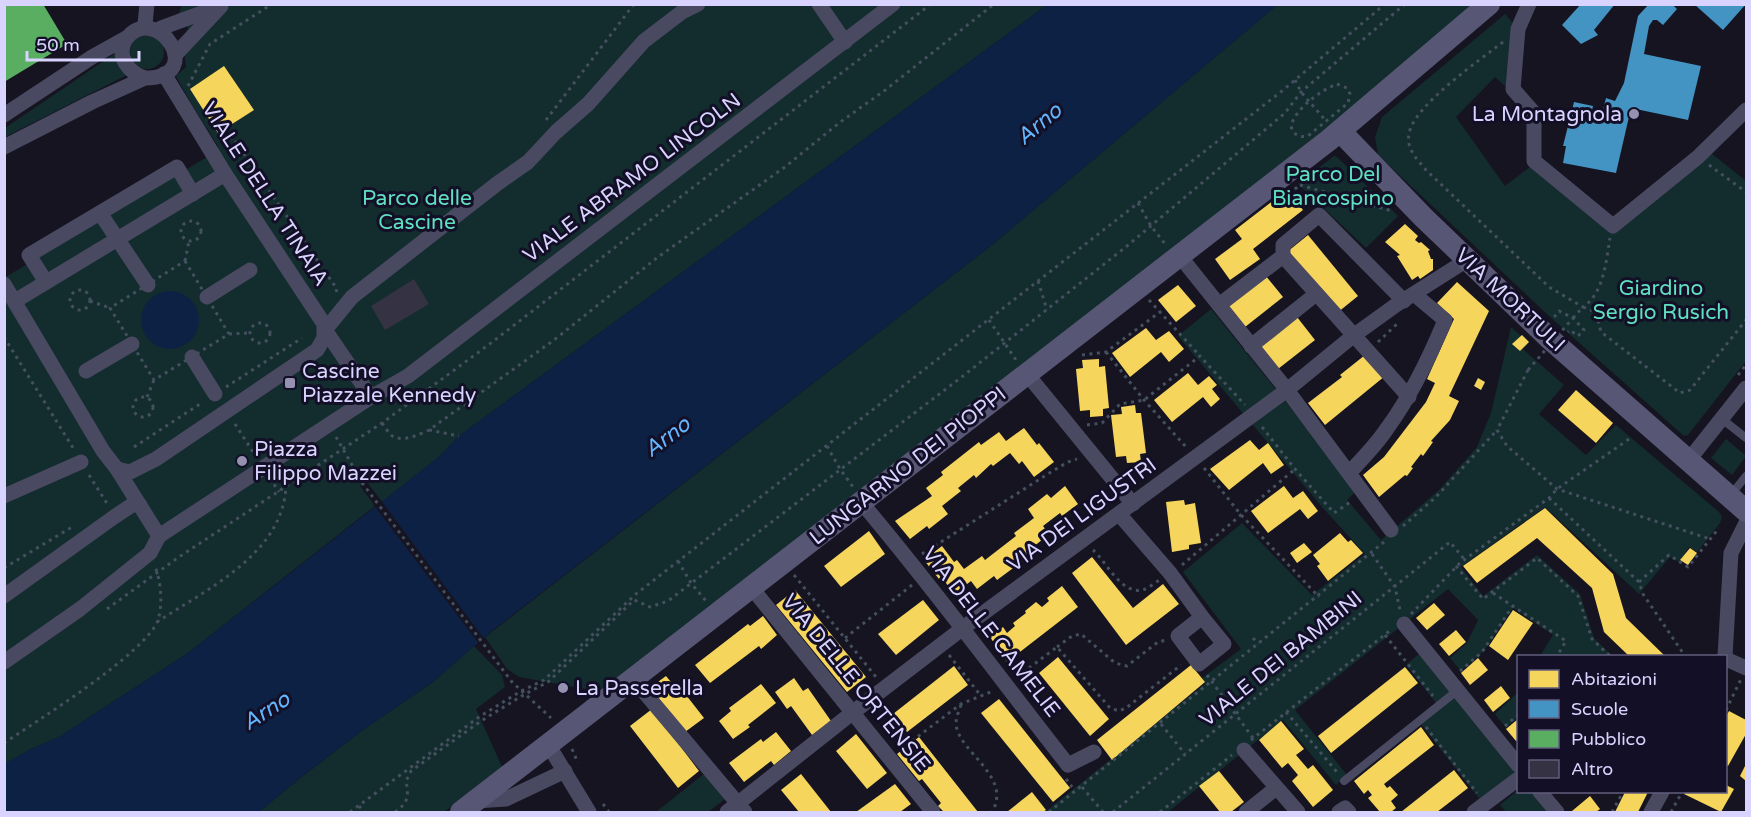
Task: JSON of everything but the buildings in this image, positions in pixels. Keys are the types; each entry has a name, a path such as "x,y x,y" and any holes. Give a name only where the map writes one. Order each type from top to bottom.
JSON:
{"street":[{"path":"145,24 147,4"},
{"path":"117,469 130,472 146,465 317,350 334,317 352,297 528,162 556,132 588,104 644,42 682,12 698,4"},
{"path":"819,4 845,42"},
{"name":"VIALE ABRAMO LINCOLN","path":"159,536 417,369 893,4"},
{"name":"LUNGARNO DEI PIOPPI","path":"469,807 783,563 859,497 1026,374 1178,257 1333,126 1490,4"},
{"path":"1530,4 1518,29 1513,89 1534,113 1534,161 1613,226 1698,157 1746,110"},
{"path":"161,28 223,5"},
{"path":"126,38 122,50 125,63 132,73 145,78 164,74 171,66 175,54 223,5"},
{"path":"4,115 92,57 126,38 137,27 145,24 168,32 173,41 175,54"},
{"name":"VIALE DELLA TINAIA","path":"164,74 225,174 324,324 324,334"},
{"path":"4,147 145,78"},
{"name":"VIA MORTULI","path":"1333,126 1467,260 1557,344 1738,504"},
{"path":"46,282 29,255 177,167 193,194"},
{"path":"15,301 225,174"},
{"path":"100,213 148,285"},
{"path":"1350,472 1385,432 1409,397 1430,357 1445,320 1409,297 1319,215 1283,245 1283,256 1409,397"},
{"path":"1219,305 1283,256"},
{"path":"1178,257 1287,390 1393,532"},
{"name":"VIA DEI LIGUSTRI","path":"736,810 852,713 963,628 1287,390 1353,336 1467,260"},
{"path":"207,297 250,270"},
{"path":"4,284 103,451 117,469 132,508 159,536 148,555 80,609 4,662"},
{"path":"1251,346 1316,294"},
{"path":"324,334 371,397"},
{"path":"86,371 132,344"},
{"path":"192,357 215,394"},
{"path":"1026,374 1133,504"},
{"path":"1688,461 1746,388"},
{"path":"4,496 81,462"},
{"name":"VIA DELLE CAMELIE","path":"859,497 1068,765 1094,752"},
{"path":"4,596 132,508"},
{"path":"1119,514 1170,573 1224,644 1196,660 1178,636 1202,617"},
{"path":"1725,655 1731,553 1746,523"},
{"name":"VIA DELLE ORTENSIE","path":"751,587 889,758 926,810"},
{"path":"1401,620 1517,764"},
{"path":"1727,660 1744,673"},
{"path":"634,680 736,810"},
{"path":"549,746 589,813"},
{"path":"1244,746 1298,813"},
{"name":"LUNGARNO DEI PIOPPI","path":"469,807 506,806 565,771"},
{"path":"1480,808 1517,780"},
{"path":"1246,813 1276,788"},
{"path":"1541,793 1557,813"},
{"path":"1651,813 1661,793"},
{"path":"1339,813 1345,808 1349,813"}],"lane":[{"path":"1722,419 1746,438"},
{"path":"1738,504 1746,476"},
{"path":"1344,781 1440,705 1454,685"}],"path":[{"path":"186,90 210,44 272,4"},
{"path":"541,126 634,4"},
{"path":"157,572 382,423 487,346 931,4"},
{"path":"382,423 392,436 397,438 417,435 429,430 546,346 658,257 785,167 994,4"},
{"path":"350,813 480,717 544,680 636,594 1138,203 1294,80 1385,4"},
{"path":"395,813 405,805 409,795 406,781 411,771 523,692 548,682 634,600 650,607 668,601 1003,344 1151,226 1285,113 1301,92 1405,4"},
{"path":"1518,29 1416,115 1408,134 1411,152 1426,170 1548,286 1596,312 1601,332 1680,393 1690,390 1746,320"},
{"path":"1294,80 1301,92 1333,126"},
{"path":"1337,84 1347,88 1350,94 1348,103 1333,126 1302,137 1292,130 1292,122 1296,115 1310,102 1337,84"},
{"path":"219,142 233,138 337,289 334,317"},
{"path":"1698,157 1746,192"},
{"path":"1319,215 1291,183 1394,211"},
{"path":"1138,203 1151,226 1178,257"},
{"path":"188,221 193,221 201,227 201,232 196,240 189,241 182,237 181,227 188,221"},
{"path":"1049,813 1319,597 1436,497 1497,430 1528,370 1583,307 1593,301 1600,286 1613,226"},
{"path":"189,241 185,261 230,334"},
{"path":"110,308 185,261"},
{"path":"1038,281 1047,310"},
{"path":"1139,287 1253,415 1295,469 1334,513 1364,494"},
{"path":"78,290 83,290 88,293 90,301 87,308 76,310 72,307 70,297 78,290"},
{"path":"90,301 110,308 154,380"},
{"path":"1081,355 1106,352 1160,312"},
{"path":"1557,344 1570,330 1578,336 1584,330 1573,318"},
{"path":"988,320 1003,344"},
{"path":"1367,351 1399,322"},
{"path":"263,324 267,326 270,337 267,341 256,343 249,333 253,325 263,324"},
{"path":"147,397 154,380 230,334 249,333"},
{"path":"4,337 108,506"},
{"path":"1106,352 1241,515 1319,597"},
{"path":"1071,427 1102,423 1120,404 1144,399 1200,356"},
{"path":"147,397 152,400 153,410 146,417 140,417 133,409 134,403 137,399 147,397"},
{"path":"329,425 363,484 512,682 551,718"},
{"path":"429,430 459,436"},
{"path":"1497,430 1507,446 1557,489 1710,539"},
{"path":"1160,813 1385,635 1464,559 1549,498 1557,489 1635,435"},
{"path":"827,446 859,497"},
{"path":"910,562 1068,462 1093,454"},
{"path":"1075,546 1084,546 1093,550 1120,581 1132,590 1145,590 1170,573 1295,469"},
{"path":"4,743 120,662 142,641 157,622 235,570 258,551 285,503 286,486"},
{"path":"1549,498 1639,582 1643,594 1684,655"},
{"path":"4,567 80,522"},
{"path":"1639,582 1669,555 1688,567 1719,528"},
{"name":"VIALE DEI BAMBINI","path":"1113,813 1450,542 1464,559"},
{"path":"1371,554 1395,587 1401,620"},
{"path":"148,555 157,572 160,585 157,622"},
{"path":"1456,566 1483,599 1537,558 1578,596 1592,639 1608,655"},
{"path":"678,561 692,583"},
{"path":"783,563 885,688"},
{"path":"845,638 922,577"},
{"path":"1493,592 1566,641 1558,655"},
{"path":"1454,685 1482,652 1513,606"},
{"path":"889,758 962,704 1005,686 1076,633 1081,634 1114,663 1127,666 1158,642 1178,636"},
{"path":"1385,635 1440,705"},
{"path":"1253,638 1258,644"},
{"path":"1058,647 1110,708 1119,711 1196,660 1236,714 1244,746"},
{"path":"948,652 981,696"},
{"path":"1727,706 1744,673"},
{"path":"880,704 910,742"},
{"path":"962,704 956,726 993,783 997,800 992,813"},
{"path":"1286,712 1344,781"},
{"path":"1420,720 1480,808"},
{"path":"1161,724 1185,754"},
{"path":"1082,787 1103,813"},
{"path":"1612,813 1622,793"},
{"path":"1671,813 1681,793"},
{"path":"359,806 364,813"}],"green space":[{"name":"Parco delle Cascine","path":"179,5 1047,5 459,436 440,456 382,502 367,482 360,486 375,506 188,653 59,737 5,764 4,278 207,157 218,146 176,76 186,67 181,42 188,29 185,19 179,13 181,6"},
{"path":"1277,5 1477,5 1334,124 602,692 519,677 507,669 485,637 992,245"},
{"name":"Giardino Sergio Rusich","path":"1505,14 1518,29 1512,92 1495,77 1456,117 1505,186 1531,166 1612,227 1706,149 1746,181 1746,361 1688,435 1684,436 1549,316 1378,155 1375,137 1382,117"},
{"path":"147,35 159,40 164,52 159,64 147,69 135,64 130,52 135,40"},
{"path":"114,54 125,76 5,137 5,128"},
{"name":"Parco Del Biancospino","path":"1334,156 1398,216 1366,248 1298,184"},
{"path":"1211,309 1357,490 1347,500 1381,540 1439,490 1477,447 1491,413 1511,327 1529,343 1523,349 1564,385 1539,414 1586,455 1616,425 1719,512 1722,517 1720,523 1697,552 1689,547 1679,562 1670,557 1639,594 1545,507 1461,567 1483,596 1537,555 1580,594 1594,638 1611,655 1541,655 1553,635 1513,608 1483,652 1461,671 1450,658 1467,643 1478,620 1448,589 1295,710 1347,775 1336,785 1283,720 1168,812 1045,812 1206,683 1202,678 1241,649 1183,572 1242,523 1312,595 1365,554 1322,507 1178,336"},
{"path":"1726,439 1746,456 1732,475 1711,458"},
{"path":"474,646 502,675 505,687 476,709 503,769 444,812 259,812 363,730 433,682"},
{"path":"1420,653 1517,773 1482,802 1417,719 1436,703 1406,665"},
{"path":"1517,693 1517,718 1506,728 1495,714"},
{"path":"705,773 725,799 708,812 656,812"},
{"path":"1517,791 1517,793 1533,793 1549,812 1506,812 1500,805"}],"water":[{"name":"Arno","path":"1047,5 1277,5 992,245 493,630 433,682 363,730 259,812 5,812 4,764 59,737 188,653 440,456 459,436"},
{"path":"164,291 176,291 191,299 199,314 199,326 191,341 176,349 164,349 149,341 141,326 141,314 149,299"}],"pier":[{"path":"380,499 485,640 480,645 373,504"}],"place":[{"name":"La Montagnola","path":"1634,114"},
{"name":"Cascine Piazzale Kennedy","path":"290,383"},
{"name":"Piazza Filippo Mazzei","path":"242,461"},
{"name":"La Passerella","path":"563,688"}]}
